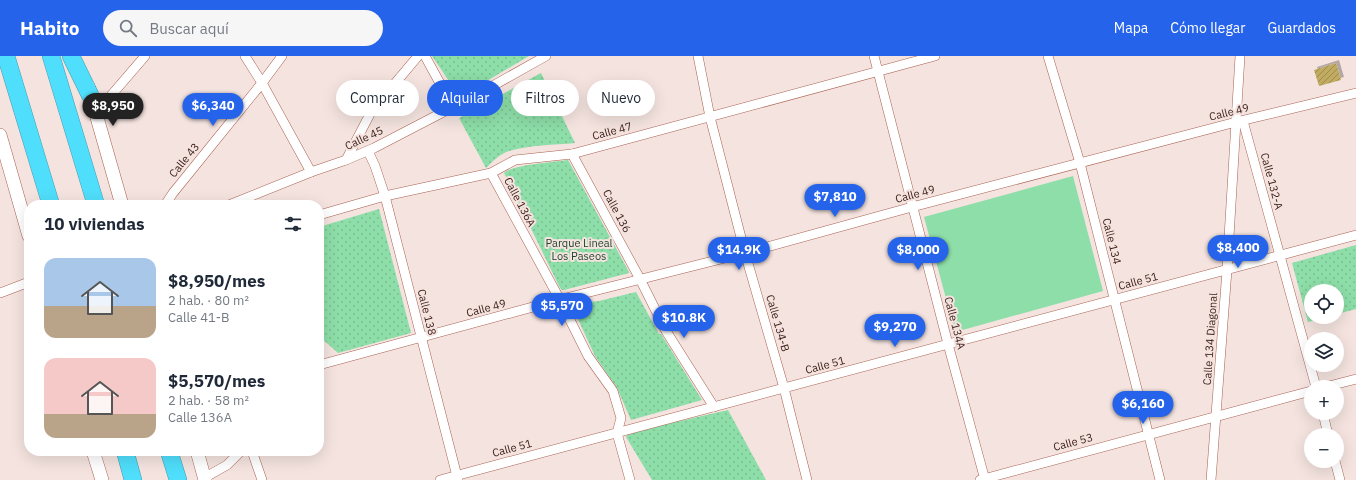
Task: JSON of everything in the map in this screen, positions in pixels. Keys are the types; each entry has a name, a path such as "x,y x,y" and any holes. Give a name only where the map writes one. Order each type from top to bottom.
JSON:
{"highway":[{"path":"6,56 49,200"},
{"path":"51,56 94,200"},
{"path":"71,56 90,95"},
{"path":"126,456 133,480"},
{"path":"171,456 178,480"},
{"path":"182,456 183,480"}],"main road":[{"path":"79,56 121,200"},
{"path":"0,135 24,219"},
{"path":"95,456 102,480"},
{"path":"198,456 205,479"}],"street":[{"path":"96,113 145,56"},
{"path":"245,56 262,83 312,172"},
{"name":"Calle 43","path":"169,200 173,193 282,56"},
{"path":"346,160 371,112 418,56"},
{"path":"425,56 438,80"},
{"name":"Calle 45","path":"502,80 546,56"},
{"name":"Calle 134-B","path":"698,56 710,117 745,254 784,388 807,480"},
{"name":"Calle 134A","path":"874,56 983,480"},
{"name":"Calle 47","path":"324,214 385,196 491,172 515,160 572,154 935,56"},
{"name":"Calle 134","path":"1048,56 1080,163 1160,480"},
{"name":"Calle 134 Diagonal","path":"1211,480 1240,121 1240,56"},
{"name":"Calle 49","path":"324,364 566,298 745,254 912,207 1240,121 1356,93"},
{"name":"Calle 45","path":"242,200 368,151 436,116"},
{"name":"Calle 132-A","path":"1240,121 1280,256 1314,380"},
{"name":"Calle 138","path":"368,151 375,166 385,196 458,478"},
{"name":"Calle 136","path":"572,154 640,279 666,331 714,407"},
{"name":"Calle 136A","path":"491,172 560,300 588,356 613,391 621,418 617,433 630,480"},
{"name":"Calle 51","path":"440,480 458,478 617,433 1356,235"},
{"path":"0,293 24,284"},
{"path":"1344,382 1356,379"},
{"name":"Calle 53","path":"983,480 1304,393"},
{"path":"205,479 227,465 236,456"},
{"path":"254,456 262,480"},
{"path":"1337,468 1340,480"}],"green space":[{"path":"432,56 529,56 488,80 448,80"},
{"path":"541,73 544,80 528,80"},
{"path":"511,89 511,116 562,116 575,143 534,146 509,151 494,160 486,168 459,118 463,116 503,116 503,94"},
{"name":"Parque Lineal Los Paseos","path":"568,160 629,273 562,290 504,173 508,170 524,166"},
{"path":"1073,176 1103,291 959,331 954,328 924,217"},
{"path":"379,209 411,333 338,353 324,340 324,226"},
{"path":"1356,245 1356,309 1344,312 1344,284 1304,284 1304,307 1292,263"},
{"path":"636,292 659,334 661,334 702,400 631,420 617,388 595,356 571,304 599,301"},
{"path":"728,410 766,480 652,480 626,437 628,433"}],"building":[{"path":"1336,63 1341,80 1319,86 1314,70"}]}
